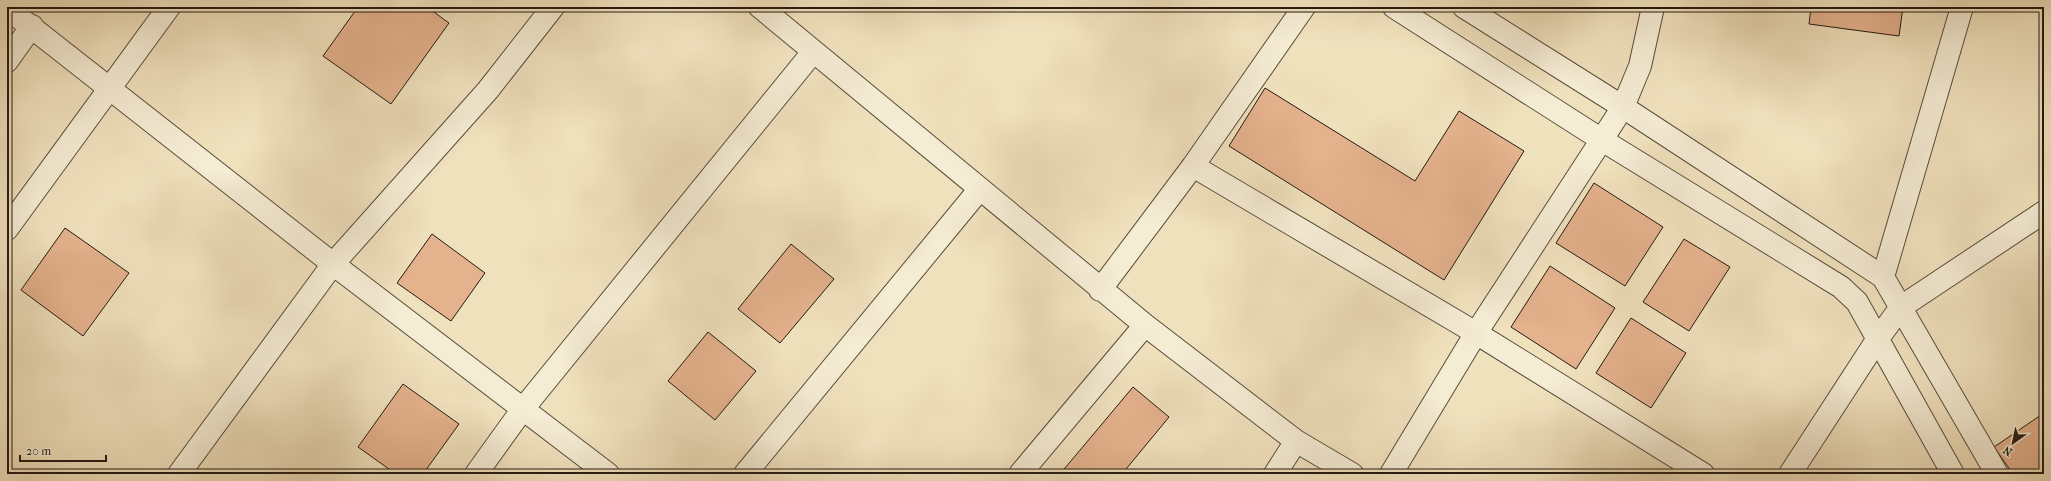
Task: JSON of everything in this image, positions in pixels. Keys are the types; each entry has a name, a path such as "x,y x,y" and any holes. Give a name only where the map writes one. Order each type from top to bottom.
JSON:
{"street":[{"path":"7,229 169,7"},
{"path":"179,474 333,264 488,90 553,7"},
{"path":"760,7 1145,326 1296,441 1352,474"},
{"path":"1100,290 1193,166 1304,7"},
{"path":"1394,7 1602,140 1841,287 1856,302 1876,340 1953,474"},
{"path":"1464,7 1623,107 1883,277 1997,474"},
{"path":"1391,474 1476,333 1623,107 1640,66 1653,7"},
{"path":"1883,277 1962,7"},
{"path":"7,8 32,26 108,89 333,264 522,410 608,474"},
{"path":"7,61 32,26"},
{"path":"476,474 522,410 813,52"},
{"path":"1193,166 1476,333 1703,474"},
{"path":"745,474 979,190"},
{"path":"1790,474 1876,340 1901,308 2044,212"},
{"path":"1020,474 1145,326"},
{"path":"1275,474 1296,441"}],"building":[{"path":"358,7 427,7 449,23 391,104 323,56"},
{"path":"1811,7 1903,7 1899,36 1809,24"},
{"path":"1265,88 1415,181 1459,111 1524,151 1444,280 1229,146"},
{"path":"1594,183 1663,227 1625,286 1556,243"},
{"path":"65,228 129,273 83,336 21,290"},
{"path":"432,234 485,273 451,321 397,283"},
{"path":"1684,239 1730,267 1689,331 1643,302"},
{"path":"791,244 834,279 780,343 738,309"},
{"path":"1550,266 1615,308 1576,369 1511,327"},
{"path":"1631,318 1686,353 1651,408 1596,373"},
{"path":"708,332 756,371 715,420 668,381"},
{"path":"403,384 459,424 423,474 396,474 358,447"},
{"path":"1133,387 1169,417 1122,474 1060,474"},
{"path":"2044,413 2044,474 2013,474 1994,447"}]}
